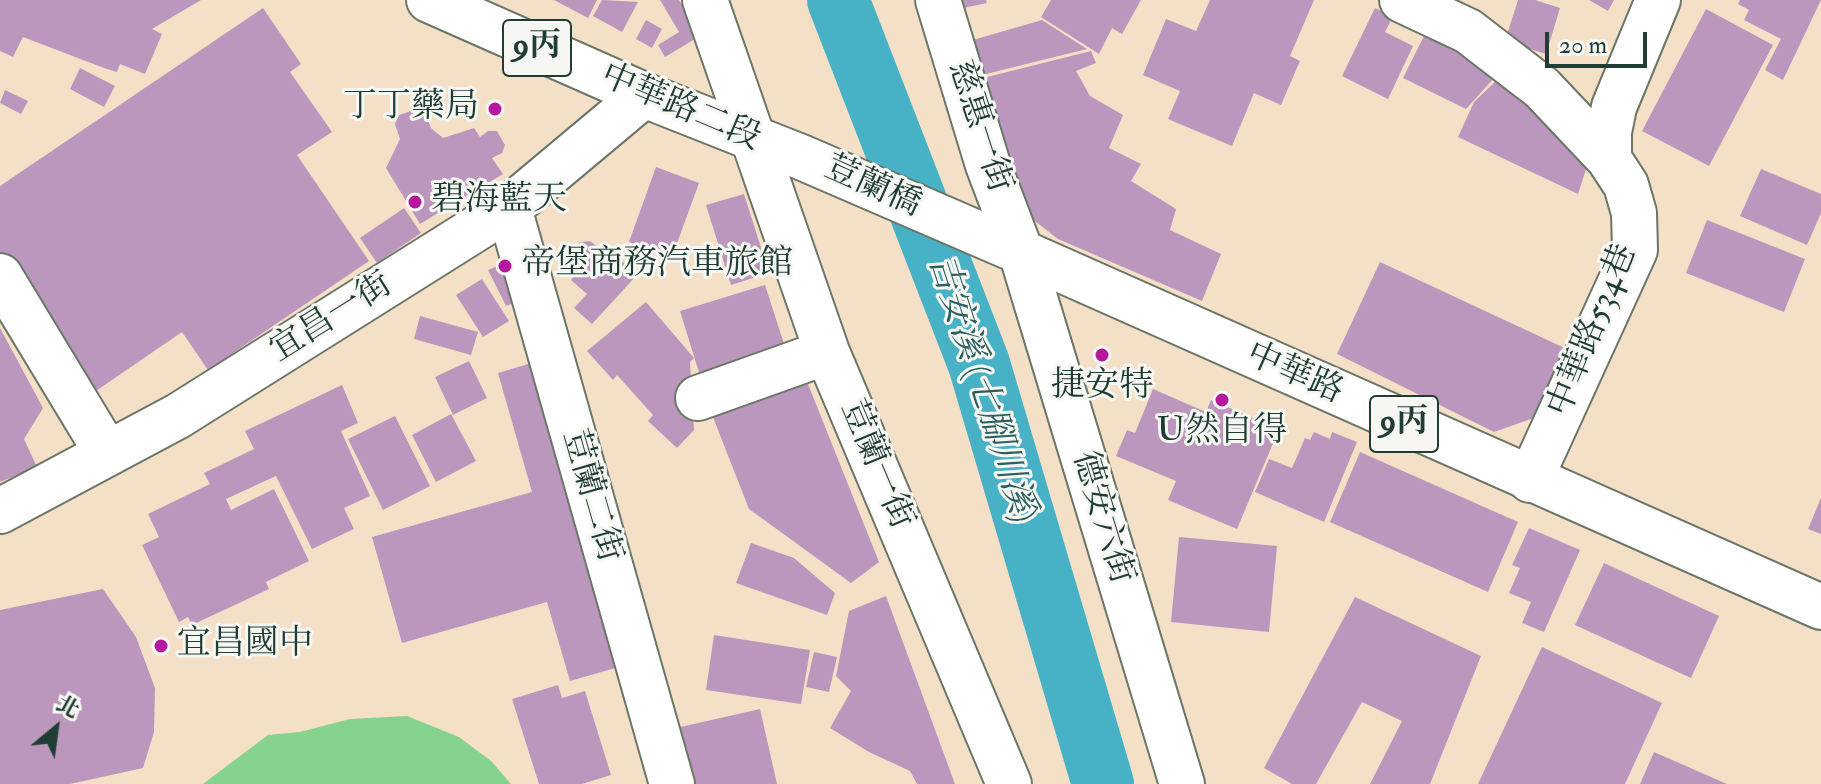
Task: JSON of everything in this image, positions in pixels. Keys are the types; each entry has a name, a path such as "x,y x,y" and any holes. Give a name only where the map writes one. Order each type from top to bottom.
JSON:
{"street":[{"name":"中華路二段","path":"429,0 644,95 801,157"},
{"name":"荳蘭一街","path":"705,0 827,352 1009,784"},
{"name":"慈惠一街","path":"938,0 988,165 1004,245"},
{"name":"中華路534巷","path":"1402,0 1468,31 1542,88 1609,159 1626,185 1634,213 1635,250 1530,480"},
{"path":"1609,159 1614,107 1658,0"},
{"name":"宜昌一街","path":"0,511 178,416 509,208 644,95"},
{"name":"荳蘭橋","path":"801,157 1004,245"},
{"name":"荳蘭二街","path":"509,208 672,784"},
{"name":"中華路","path":"1004,245 1821,607"},
{"name":"德安六街","path":"1004,245 1182,784"},
{"path":"0,276 107,453"},
{"path":"698,398 827,352"}],"green space":[{"path":"407,716 459,737 491,761 511,784 203,784 268,735 300,732 350,719"}],"building":[{"path":"0,0 201,0 152,29 162,34 145,74 120,64 117,72 23,37 13,57 0,51"},
{"path":"554,0 597,0 588,18"},
{"path":"602,0 638,2 622,32 593,16"},
{"path":"660,0 679,0 700,36 665,57 658,45 679,32"},
{"path":"952,0 986,0 987,3 954,10"},
{"path":"1051,0 1141,0 1122,34 1112,28 1099,54 1041,17"},
{"path":"1210,0 1314,0 1290,56 1300,61 1281,105 1254,93 1232,146 1168,119 1180,91 1143,75 1166,19 1196,31"},
{"path":"1518,0 1535,0 1560,8 1546,54 1505,41"},
{"path":"1589,0 1614,0 1608,11"},
{"path":"1740,0 1821,0 1783,80 1765,70 1781,39 1744,20 1749,10 1738,4"},
{"path":"263,8 301,64 290,72 332,132 297,155 369,261 208,370 182,332 93,393 0,257 0,186"},
{"path":"1375,8 1393,16 1385,32 1413,46 1388,99 1342,76"},
{"path":"1706,9 1773,45 1709,166 1642,131"},
{"path":"646,20 662,29 652,48 636,39"},
{"path":"1042,20 1087,49 978,76 966,42"},
{"path":"1427,30 1496,76 1466,109 1403,78"},
{"path":"1091,51 1096,63 1076,71 1090,96 1123,115 1109,148 1141,164 1131,181 1176,209 1170,230 1221,254 1202,301 1058,239 1008,200 979,79"},
{"path":"80,68 115,86 104,107 70,89"},
{"path":"1498,79 1589,160 1578,194 1458,137 1474,102"},
{"path":"5,90 28,101 21,114 0,103"},
{"path":"417,109 425,113 431,128 443,138 474,128 480,137 488,131 497,131 505,145 502,153 492,158 503,174 420,224 386,168 400,139 395,124 399,115"},
{"path":"656,167 699,183 672,257 629,242"},
{"path":"1761,169 1821,194 1821,213 1807,245 1740,216"},
{"path":"744,194 769,273 731,285 706,205"},
{"path":"404,208 421,233 377,263 360,238"},
{"path":"1707,220 1805,259 1784,312 1686,273"},
{"path":"590,241 599,248 603,244 637,275 592,324 574,308 587,294 571,280 578,271 570,258 572,249 580,242"},
{"path":"511,260 519,301 506,306 488,270"},
{"path":"1380,262 1571,351 1545,414 1494,432 1337,354"},
{"path":"482,279 509,321 483,337 456,295"},
{"path":"765,285 787,353 701,379 680,311"},
{"path":"646,302 694,358 690,362 694,430 677,448 648,421 653,415 617,375 613,380 587,351"},
{"path":"420,316 478,332 471,355 414,339"},
{"path":"0,328 43,408 24,439 37,467 0,482"},
{"path":"469,361 487,398 453,415 435,377"},
{"path":"538,361 626,665 570,681 547,602 402,643 372,537 532,492 498,373"},
{"path":"808,384 879,562 851,583 749,509 711,412"},
{"path":"342,385 358,423 341,431 370,496 344,508 354,529 312,549 276,476 226,499 231,510 274,489 309,561 266,582 269,589 192,625 188,617 179,622 142,545 159,537 148,514 210,484 204,473 254,449 245,431"},
{"path":"1153,389 1206,412 1211,400 1279,429 1237,529 1168,500 1176,481 1116,456 1127,430 1135,433"},
{"path":"451,414 476,461 436,482 412,435"},
{"path":"395,416 430,486 383,510 348,439"},
{"path":"1314,432 1330,439 1332,432 1357,442 1324,522 1255,492 1269,459 1292,468 1305,438 1310,440"},
{"path":"1360,452 1518,522 1488,592 1330,522"},
{"path":"1821,498 1821,534 1808,529"},
{"path":"1529,528 1580,550 1544,632 1522,623 1531,602 1509,593 1520,568 1512,565"},
{"path":"1179,537 1277,546 1269,632 1171,622"},
{"path":"751,543 794,558 835,593 827,615 736,583"},
{"path":"1604,563 1719,616 1691,678 1575,625"},
{"path":"103,589 136,637 155,688 154,732 143,768 70,784 0,784 0,610"},
{"path":"886,596 955,784 917,784 910,771 869,752 830,728 851,691 836,676 849,611"},
{"path":"1355,597 1481,656 1430,784 1370,784 1402,721 1362,702 1316,784 1292,784 1264,768"},
{"path":"714,635 810,650 801,704 706,690"},
{"path":"1542,647 1662,703 1625,784 1478,784"},
{"path":"814,652 837,657 829,692 806,687"},
{"path":"558,685 562,698 585,691 611,775 582,784 539,784 512,699"},
{"path":"760,709 777,784 689,784 676,728"},
{"path":"1654,752 1727,784 1640,784"}],"waterway":[{"name":"吉安溪 (七腳川溪)","path":"838,0 979,364 1103,784"}],"place":[{"name":"丁丁藥局","path":"495,109"},
{"name":"碧海藍天","path":"415,202"},
{"name":"帝堡商務汽車旅館","path":"505,266"},
{"name":"捷安特","path":"1102,355"},
{"name":"U然自得","path":"1222,400"},
{"name":"宜昌國中","path":"161,646"}]}
